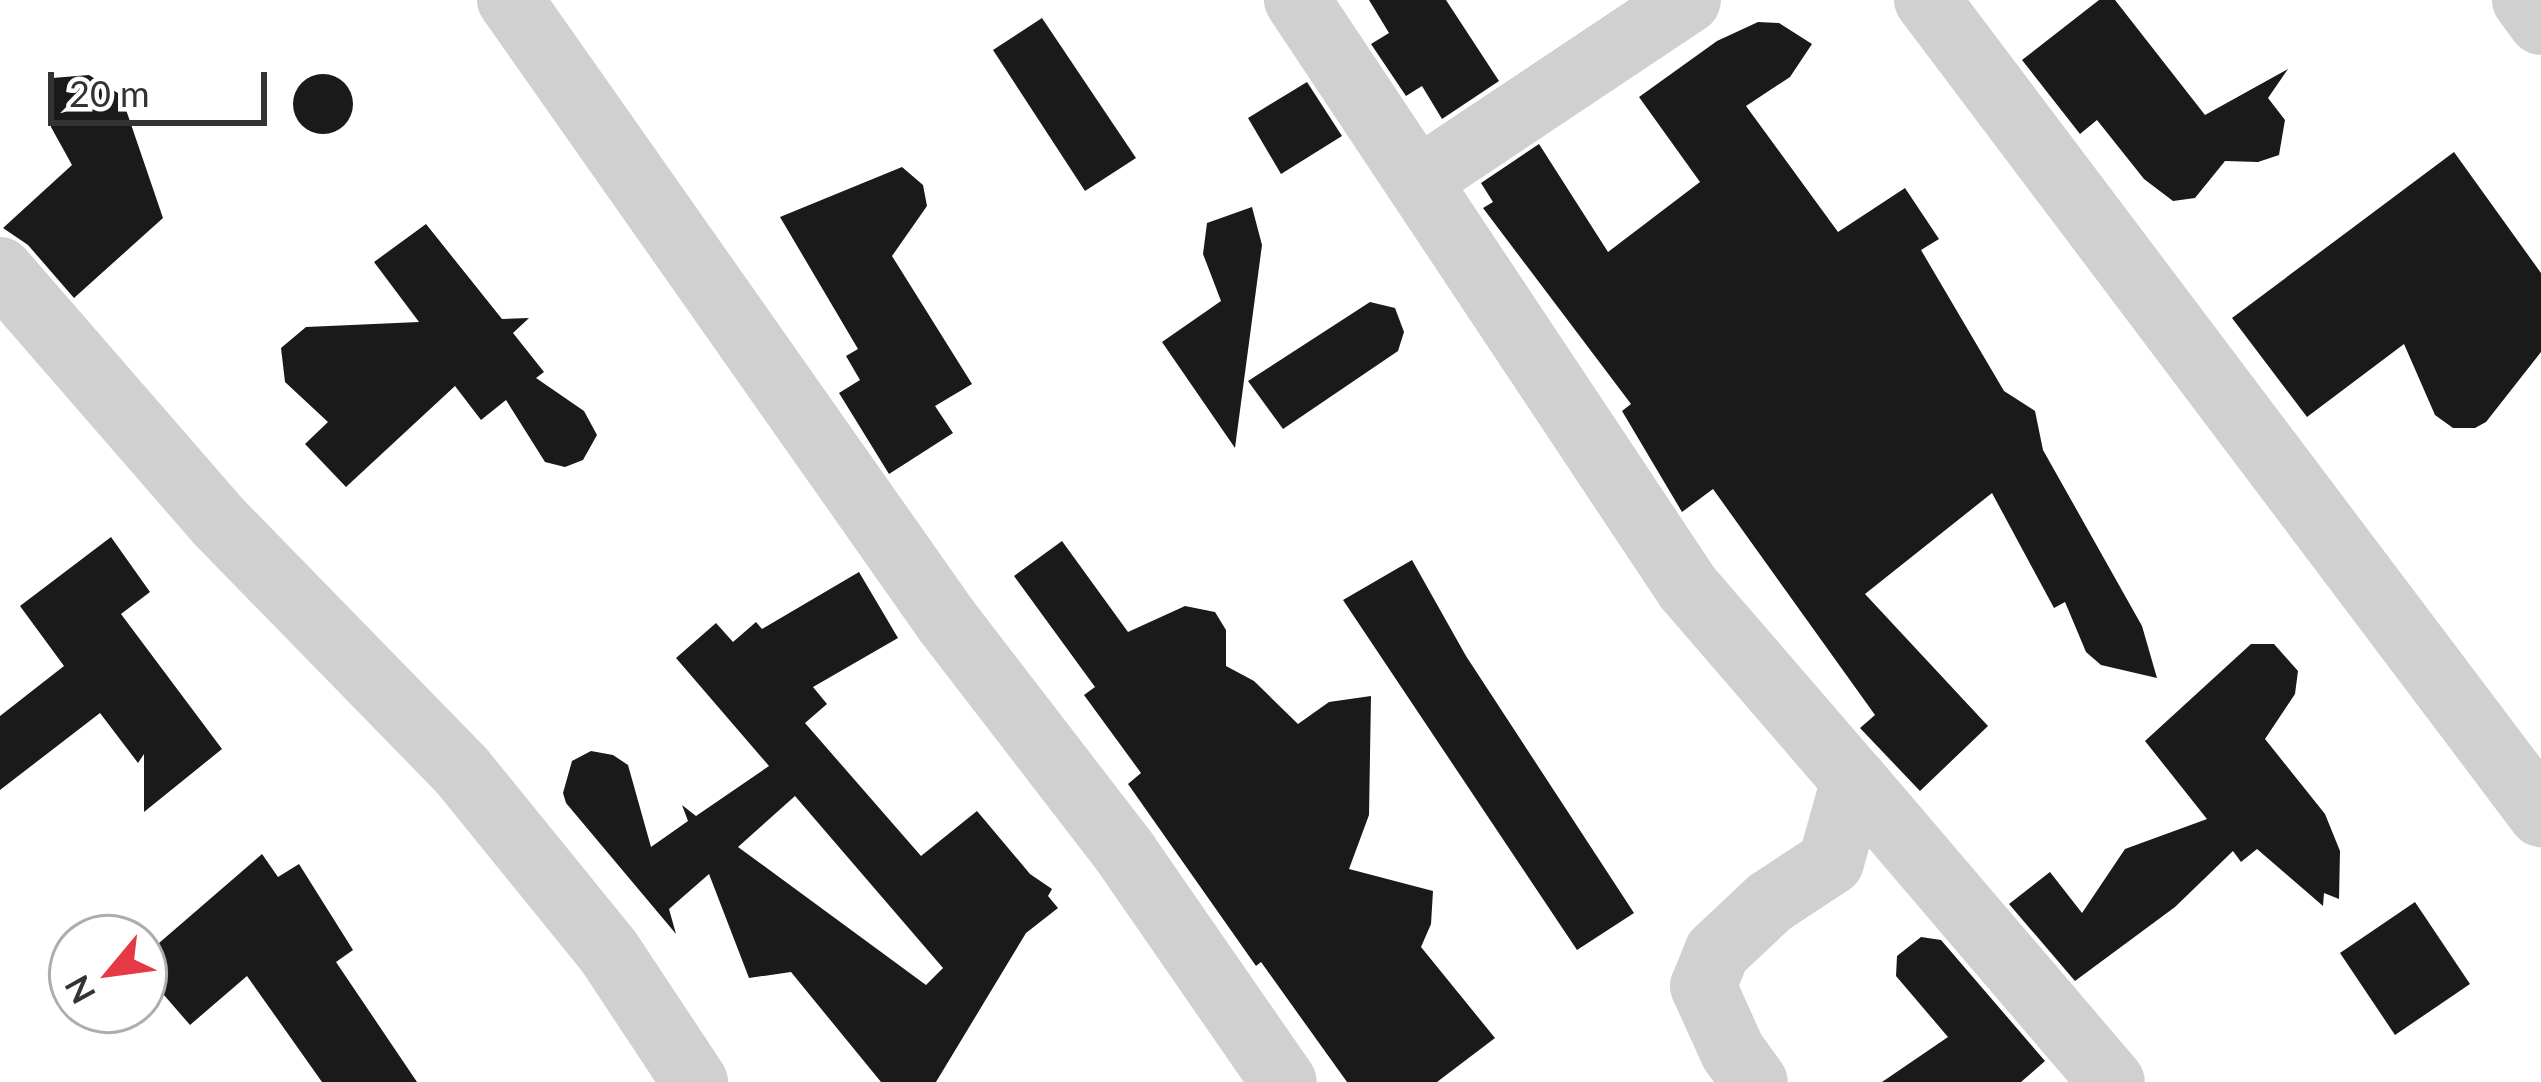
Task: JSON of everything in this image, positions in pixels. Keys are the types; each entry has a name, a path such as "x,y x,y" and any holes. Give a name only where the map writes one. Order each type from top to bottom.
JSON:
{"street":[{"path":"510,0 946,620 1126,854 1284,1082"},
{"path":"1297,0 1420,178 1688,588 2112,1082"},
{"path":"1420,178 1688,0"},
{"path":"1927,0 2541,814"},
{"path":"2525,0 2541,22"},
{"path":"0,270 220,523 462,770 609,952 695,1082"},
{"path":"1755,1082 1733,1052 1703,986 1717,952 1770,902 1831,862 1854,780"}],"building":[{"path":"1369,0 1446,0 1499,81 1442,119 1422,86 1406,96 1371,44 1389,33"},
{"path":"2099,0 2115,0 2205,115 2288,69 2268,98 2285,120 2279,155 2258,162 2225,161 2195,198 2173,201 2144,179 2097,120 2080,134 2022,60"},
{"path":"1042,18 1136,158 1085,191 993,50"},
{"path":"1758,22 1779,23 1812,44 1790,77 1746,106 1838,232 1905,188 1939,239 1921,250 2004,391 2035,411 2043,450 2142,626 2157,678 2101,665 2086,652 2065,602 2054,608 1992,493 1865,594 1988,726 1920,791 1860,728 1875,715 1713,489 1682,512 1622,411 1631,404 1483,208 1493,202 1481,183 1539,144 1608,252 1700,182 1639,97 1717,41"},
{"path":"323,74 344,83 353,104 344,125 323,134 302,125 293,104 302,83"},
{"path":"89,75 121,95 163,218 74,298 28,245 3,228 72,165 51,127 52,78"},
{"path":"1307,82 1342,136 1281,174 1248,118"},
{"path":"2454,152 2541,273 2541,352 2486,422 2475,428 2453,428 2435,415 2404,344 2307,417 2232,318"},
{"path":"902,167 923,185 927,206 892,256 972,384 935,406 953,433 889,474 839,393 860,380 846,356 858,349 780,217"},
{"path":"1252,207 1262,245 1235,448 1162,342 1221,301 1203,254 1207,223"},
{"path":"426,224 502,319 529,318 513,333 544,372 536,378 584,411 597,435 583,460 565,467 545,462 506,400 481,420 455,386 346,487 305,444 328,422 285,382 281,348 306,327 419,322 374,262"},
{"path":"1370,302 1395,308 1404,332 1398,351 1283,429 1248,381"},
{"path":"111,537 150,592 121,614 222,749 144,812 144,754 138,763 100,713 0,790 0,716 64,666 20,606"},
{"path":"1062,541 1128,632 1185,606 1215,612 1226,630 1226,666 1254,681 1298,724 1329,702 1371,696 1369,815 1349,869 1433,891 1431,924 1421,947 1495,1038 1437,1082 1347,1082 1261,962 1256,966 1128,784 1141,773 1084,695 1095,687 1014,576"},
{"path":"1412,560 1466,656 1634,913 1577,950 1343,600"},
{"path":"859,572 898,638 813,687 827,704 805,723 921,856 977,811 1030,874 1052,889 1048,896 1058,908 1026,933 936,1082 881,1082 791,972 749,978 709,874 669,909 676,934 566,803 563,793 572,761 591,751 613,755 628,765 651,847 688,821 682,805 696,816 769,766 676,658 716,623 733,642 756,622 762,629","holes":["795,796 943,968 926,985 738,847"]},
{"path":"2251,644 2274,644 2298,671 2295,694 2265,739 2325,814 2340,851 2339,899 2324,893 2323,906 2257,849 2241,862 2233,851 2175,907 2075,981 2009,904 2050,872 2082,913 2125,849 2207,819 2145,741"},
{"path":"262,854 278,877 299,864 353,950 336,962 417,1082 322,1082 247,976 190,1025 168,1000 168,935"},
{"path":"2415,902 2470,984 2395,1035 2340,953"},
{"path":"1921,937 1941,940 2045,1061 2021,1082 1882,1082 1948,1037 1896,976 1897,956"}]}
